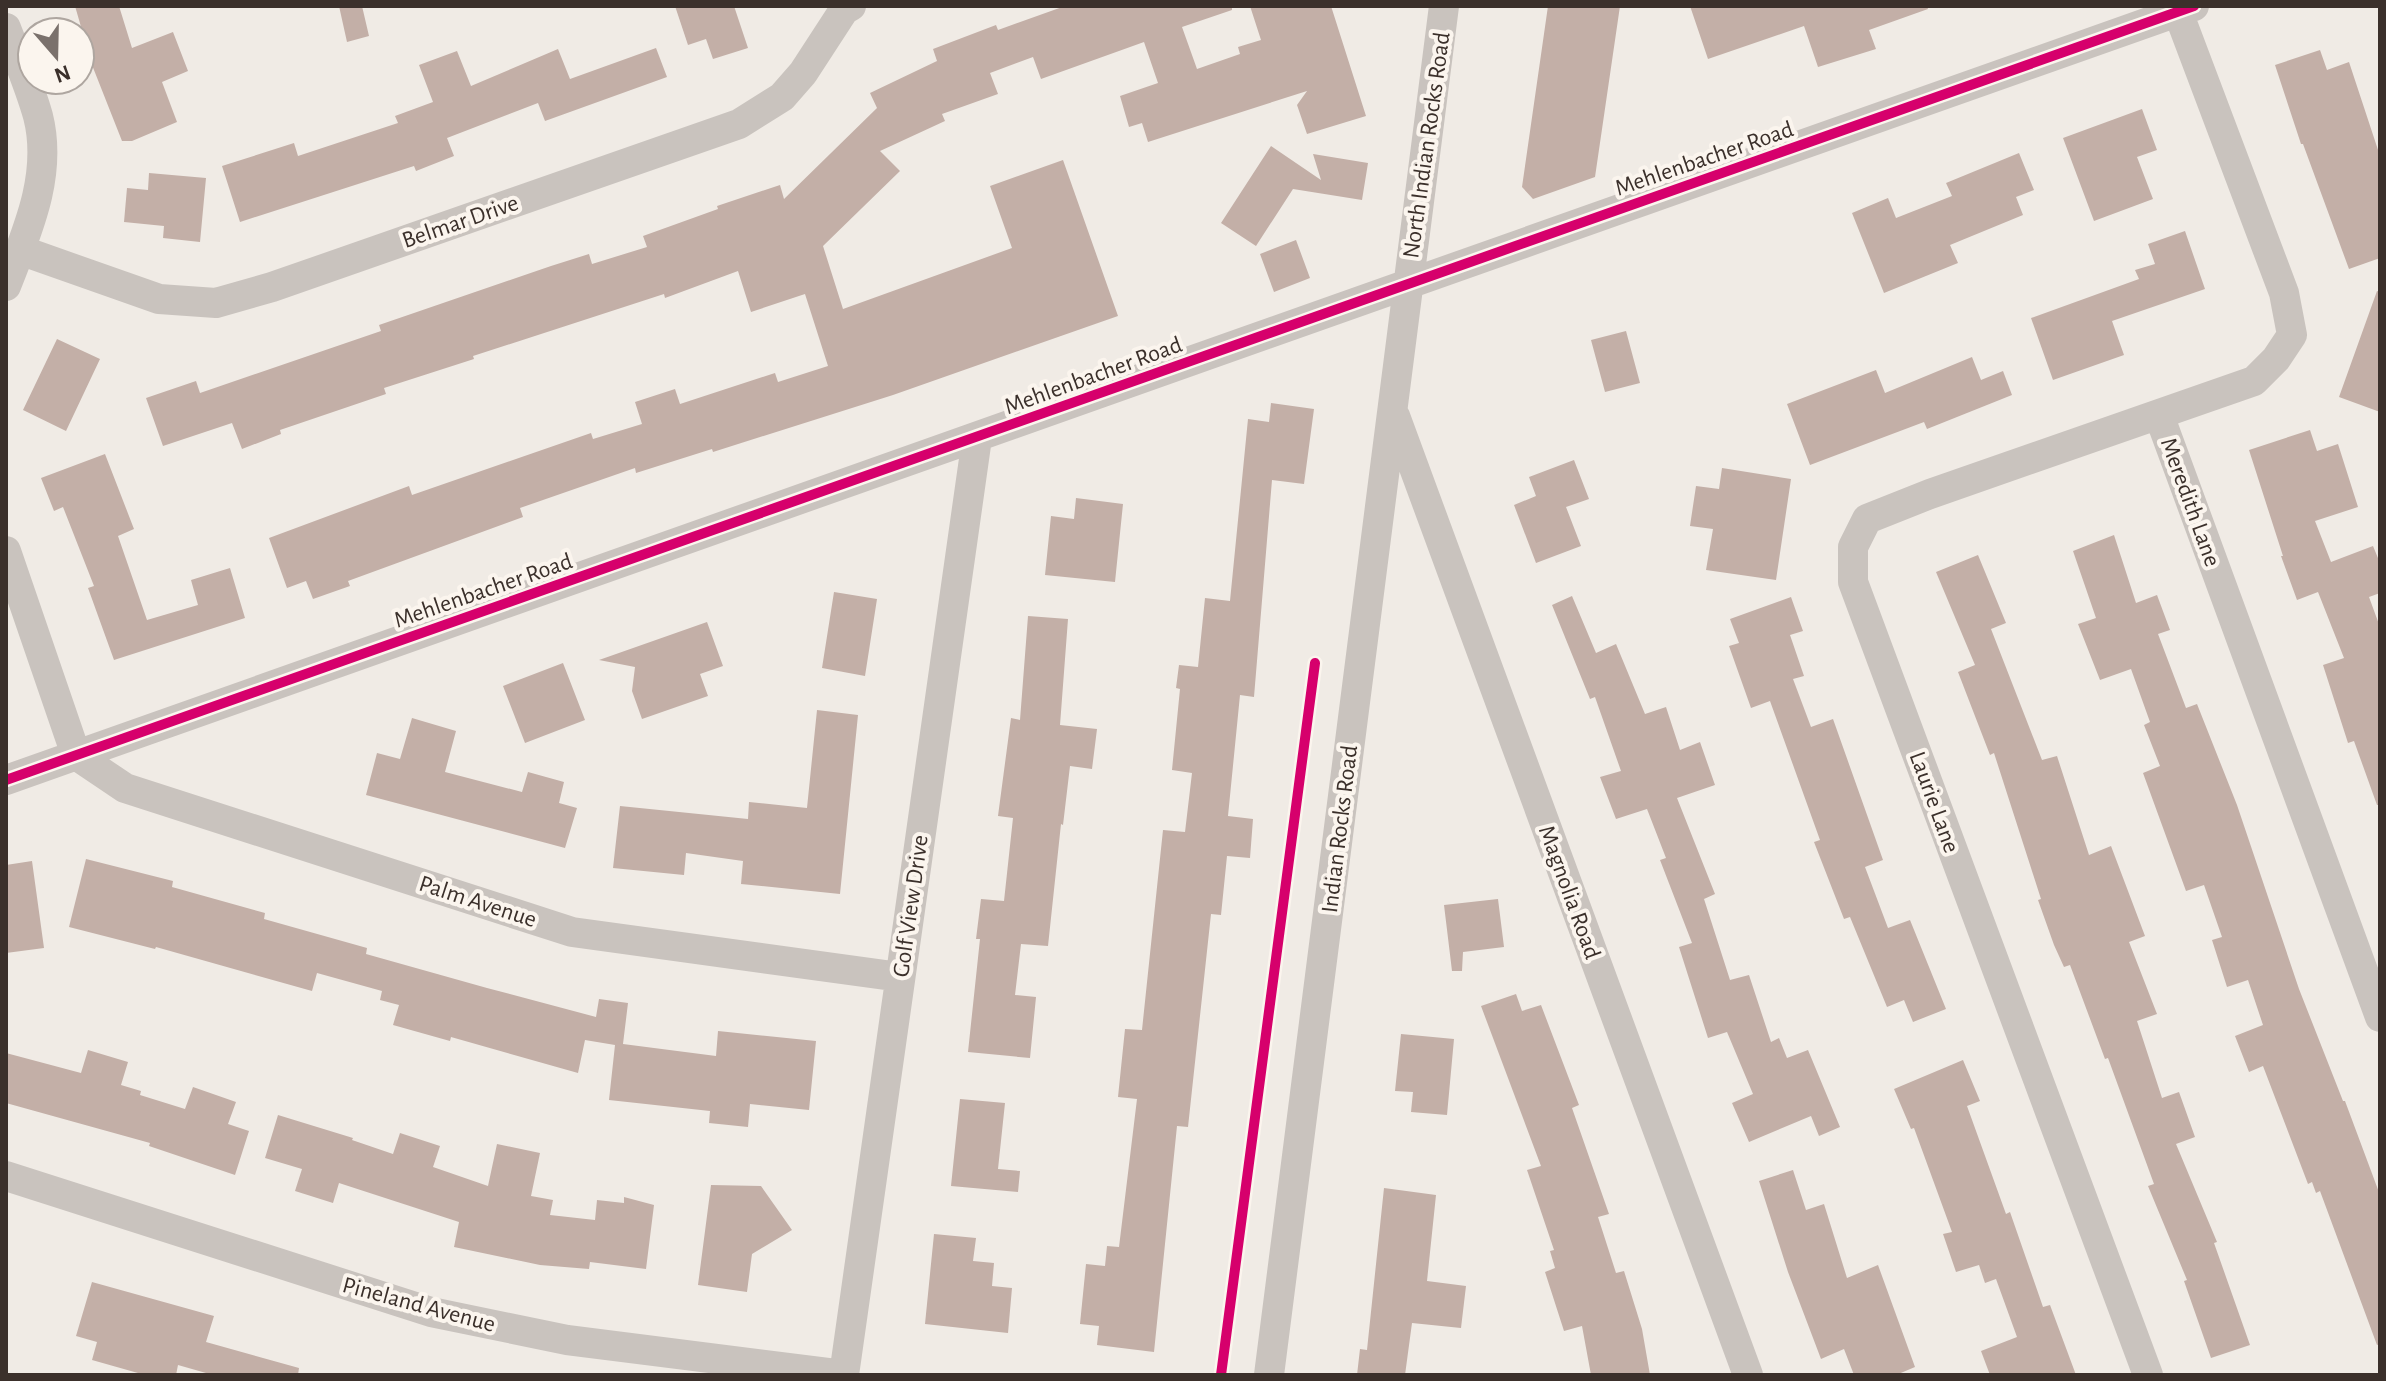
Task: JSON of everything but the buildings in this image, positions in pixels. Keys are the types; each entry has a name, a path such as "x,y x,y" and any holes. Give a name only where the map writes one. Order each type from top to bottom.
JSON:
{"street":[{"name":"North Indian Rocks Road","path":"1407,284 1444,6"},
{"name":"Belmar Drive","path":"20,250 159,299 216,303 272,287 739,124 782,97 803,73 844,7"},
{"name":"Mehlenbacher Road","path":"6,780 2186,9"},
{"name":"Meredith Lane","path":"2186,9 2284,293 2292,335 2276,359 2254,381 2159,415 2380,1017"},
{"path":"6,28 39,118 42,158 39,193 6,286"},
{"name":"Indian Rocks Road","path":"1269,1375 1407,284"},
{"name":"Magnolia Road","path":"1393,409 1743,1369"},
{"name":"Laurie Lane","path":"2148,1375 1853,582 1853,547 1867,519 1957,484 2159,415"},
{"name":"Golf View Drive","path":"844,1375 977,438"},
{"path":"6,551 76,755"},
{"name":"Palm Avenue","path":"76,755 125,788 572,932 900,977"},
{"name":"Pineland Avenue","path":"6,1176 431,1312 567,1340 844,1375"}],"cycle path":[{"path":"6,780 2194,6"},
{"path":"1221,1375 1315,663"}]}
